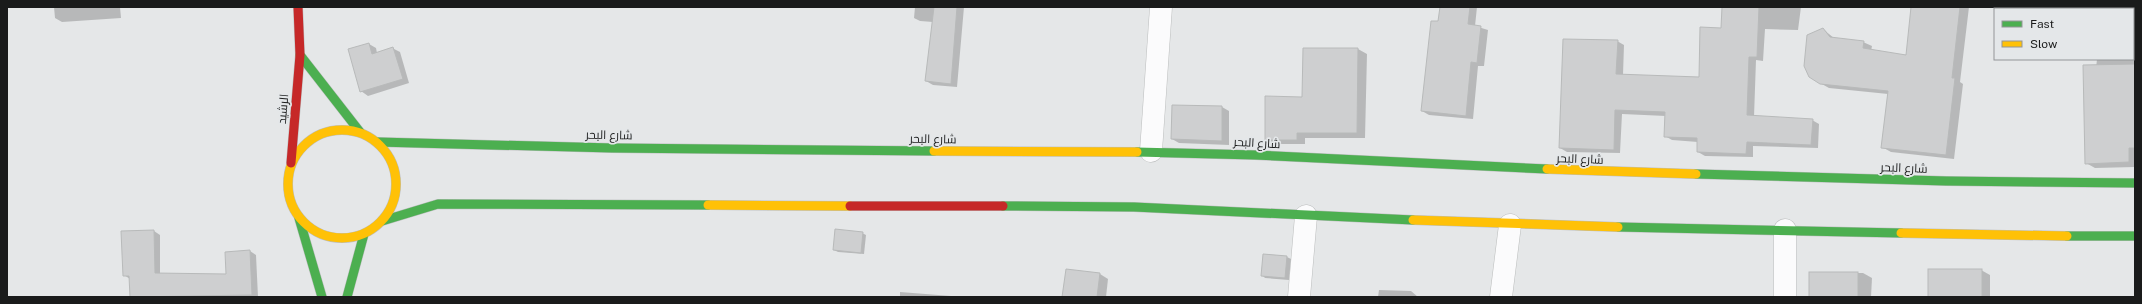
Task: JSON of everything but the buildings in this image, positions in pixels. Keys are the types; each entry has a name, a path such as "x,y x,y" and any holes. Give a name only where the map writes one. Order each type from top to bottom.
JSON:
{"main road":[{"name":"الرشيد","path":"290,166 300,55 298,7"},
{"path":"300,55 360,132"},
{"path":"322,297 299,218 290,202 287,184 290,166 299,150 312,138 328,131 346,129 360,132 378,142 389,155 393,166 396,189 392,206 382,221"},
{"name":"شارع البحر","path":"378,142 644,148 1122,153 1151,151 1255,155 1471,168 1946,181 2135,183"},
{"path":"299,218 313,231 330,237 349,238 364,234 382,221 438,204 1134,207 1306,216 1510,224 2067,236 2135,236"},
{"path":"347,297 364,234"}],"street":[{"path":"1151,151 1161,7"},
{"path":"1299,297 1306,216"},
{"path":"1501,297 1510,224"},
{"path":"1785,230 1785,297"}],"traffic: fast":[{"path":"300,55 360,132"},
{"path":"378,142 612,148 934,151"},
{"path":"1137,152 1255,155 1547,169"},
{"path":"1696,174 1946,181 2135,183"},
{"path":"382,221 438,204 708,205"},
{"path":"1003,206 1134,207 1413,220"},
{"path":"299,218 322,297"},
{"path":"1618,227 1901,233"},
{"path":"347,297 364,234"},
{"path":"2067,236 2135,236"}],"traffic: slow":[{"path":"342,130 363,134 380,146 392,163 396,184 392,205 380,222 363,234 342,238 321,234 304,222 292,205 288,184 292,163 304,146 321,134 342,130"},
{"path":"934,151 1137,152"},
{"path":"1547,169 1696,174"},
{"path":"708,205 850,206"},
{"path":"1413,220 1618,227"},
{"path":"1901,233 2067,236"}],"traffic: jam":[{"path":"291,163 300,55 298,7"},
{"path":"850,206 1003,206"}]}
